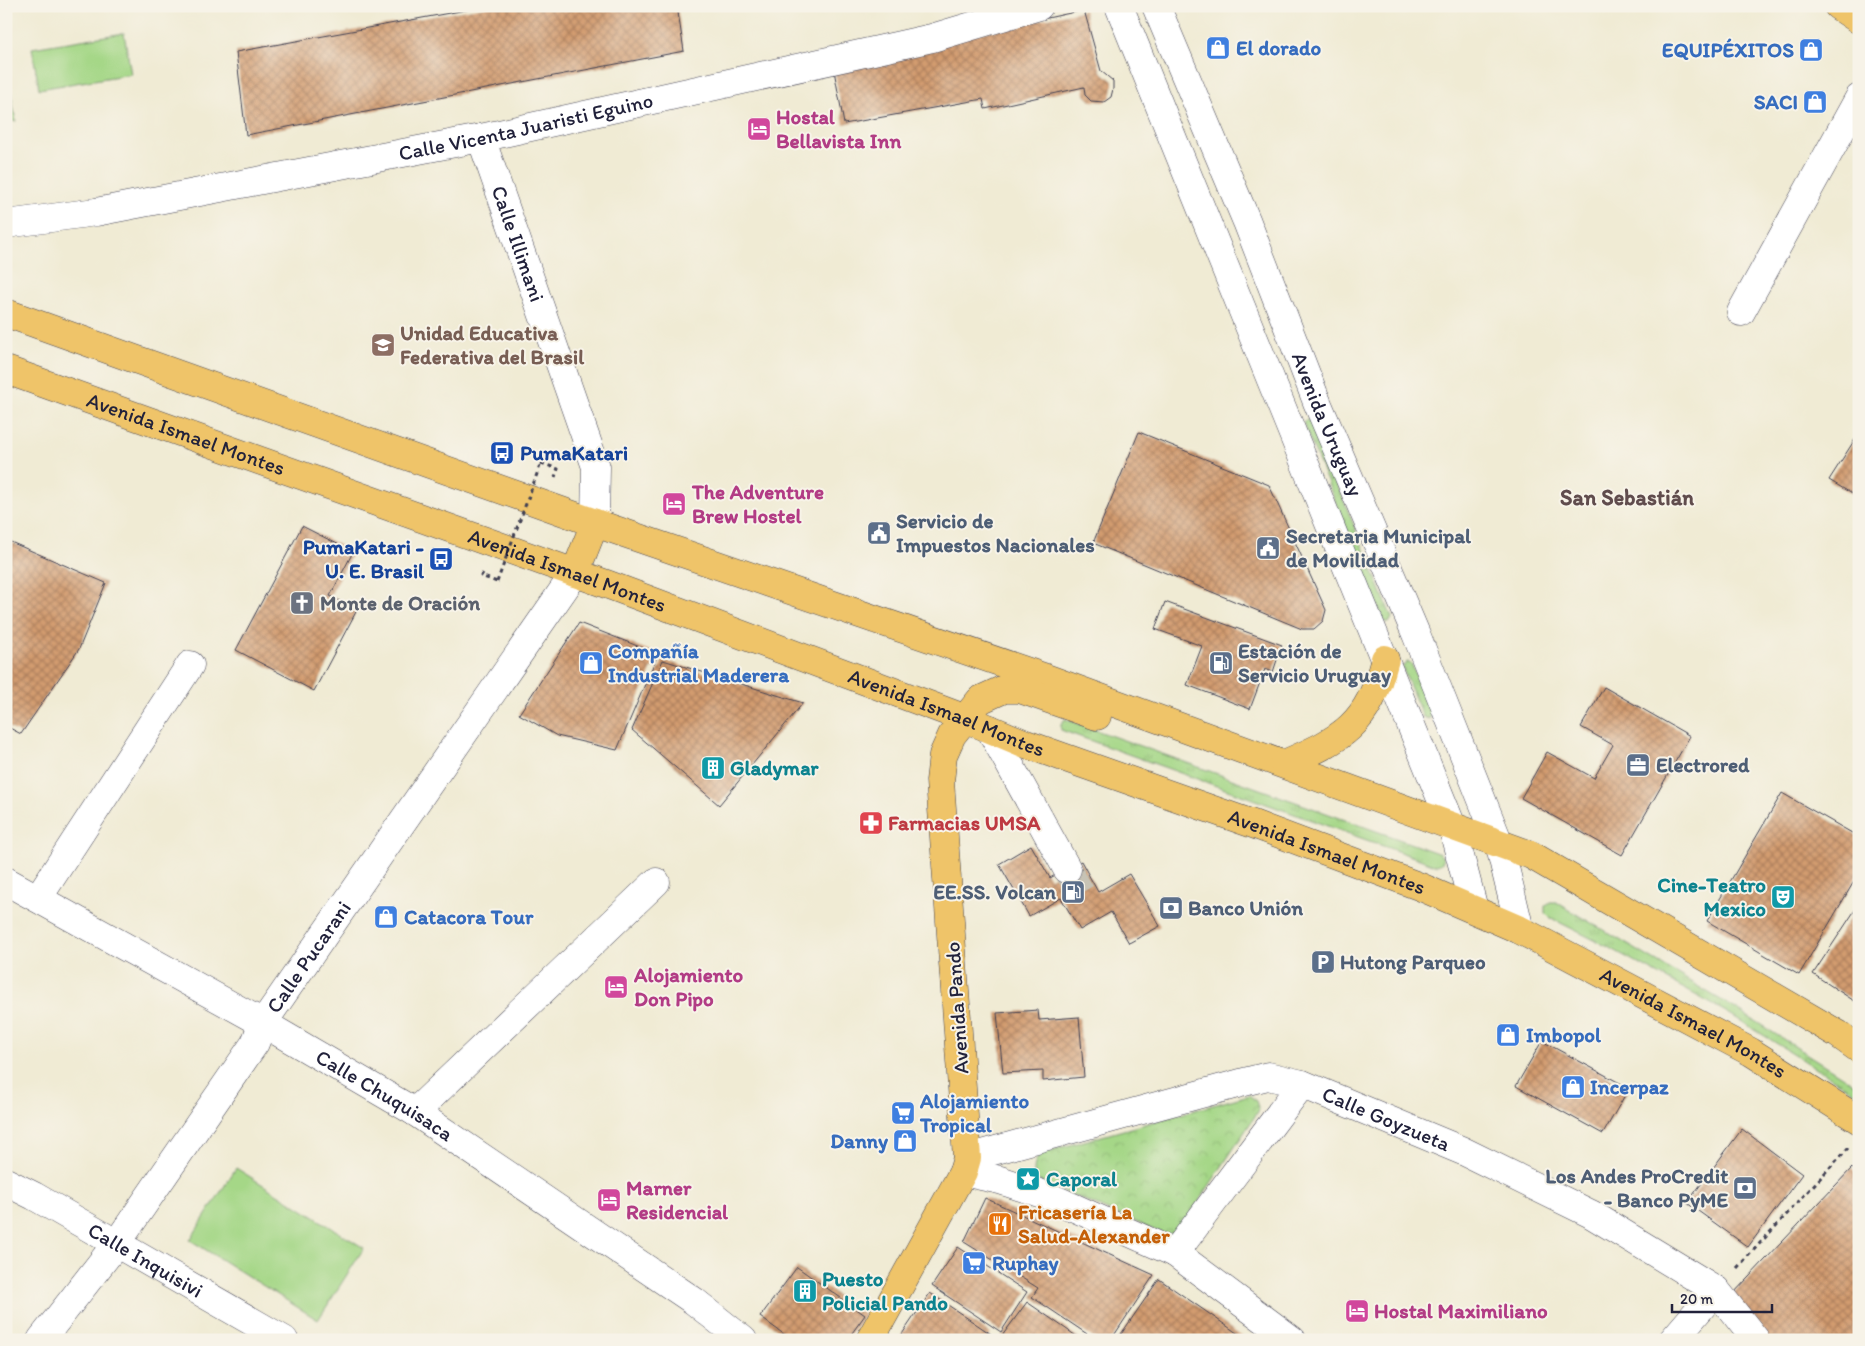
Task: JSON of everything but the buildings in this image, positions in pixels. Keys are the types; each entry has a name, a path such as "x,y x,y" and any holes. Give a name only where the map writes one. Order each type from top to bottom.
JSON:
{"main road":[{"path":"1838,6 1859,20"},
{"path":"6,314 595,523 1046,678 1499,843 1540,860 1838,1034 1859,1049"},
{"name":"Avenida Ismael Montes","path":"6,370 575,573 964,718 1026,744 1253,824 1474,909 1520,930 1750,1052 1856,1131"},
{"path":"575,573 595,523"},
{"path":"1284,764 1322,748 1350,727 1362,715 1371,702 1379,681 1383,654"},
{"name":"Avenida Pando","path":"965,1165 940,781 943,755 952,735 980,700 1004,689 1020,689 1103,719 1132,709"},
{"path":"870,1340 965,1165"}],"street":[{"name":"Calle Vicenta Juaristi Eguino","path":"6,224 96,212 481,138 932,38 1039,6"},
{"name":"Avenida Uruguay","path":"1119,6 1452,826 1474,909"},
{"name":"Avenida Uruguay","path":"1156,6 1246,222 1317,402 1416,634 1499,843 1520,930"},
{"path":"1741,312 1859,98"},
{"name":"Calle Illimani","path":"481,138 596,467 595,523"},
{"path":"1213,236 1246,222"},
{"path":"1285,415 1317,402"},
{"name":"Calle Pucarani","path":"41,1340 117,1243 255,1043 263,1023 575,573"},
{"path":"1383,654 1416,634"},
{"path":"38,898 190,665"},
{"path":"990,729 1067,869"},
{"name":"Calle Chuquisaca","path":"6,881 263,1023 415,1112 694,1300 743,1340"},
{"path":"415,1112 656,882"},
{"name":"Calle Goyzueta","path":"965,1165 1268,1076 1302,1084 1463,1151 1591,1214 1716,1290 1756,1340"},
{"path":"1175,1253 1302,1084"},
{"path":"965,1165 1000,1180 1048,1196 1175,1253 1292,1340"},
{"name":"Calle Inquisivi","path":"6,1182 117,1243 284,1340"},
{"path":"1673,1340 1716,1290"}],"path":[{"path":"497,582 541,463 558,469 555,478"},
{"path":"1716,1290 1856,1131"}],"green space":[{"path":"124,33 131,74 39,89 32,48"},
{"path":"6,67 16,121 6,122"},
{"path":"1306,420 1311,421 1392,618 1389,623 1384,621 1303,423"},
{"path":"1407,662 1411,663 1432,713 1429,719 1423,717 1402,667"},
{"path":"1065,719 1440,854 1443,861 1436,865 1061,730 1061,724"},
{"path":"1550,902 1556,902 1731,1006 1859,1087 1859,1095 1728,1013 1612,949 1549,917 1545,913 1545,906"},
{"path":"1249,1095 1256,1101 1259,1110 1180,1230 1166,1235 1035,1179 1035,1165 1041,1153"},
{"path":"236,1168 364,1248 318,1320 190,1240"}],"tunnel":[{"path":"1067,869 1081,893"}],"place":[{"name":"El dorado","path":"1218,48"},
{"name":"EQUIPÉXITOS","path":"1811,50"},
{"name":"SACI","path":"1815,102"},
{"name":"Hostal Bellavista Inn","path":"759,129"},
{"name":"Unidad Educativa Federativa del Brasil","path":"383,345"},
{"name":"PumaKatari","path":"502,453"},
{"name":"The Adventure Brew Hostel","path":"674,504"},
{"name":"Servicio de Impuestos Nacionales","path":"879,533"},
{"name":"Secretaria Municipal de Movilidad","path":"1268,548"},
{"name":"PumaKatari - U. E. Brasil","path":"441,559"},
{"name":"Monte de Oración","path":"302,603"},
{"name":"Compañía Industrial Maderera","path":"591,663"},
{"name":"Estación de Servicio Uruguay","path":"1221,663"},
{"name":"Electrored","path":"1638,765"},
{"name":"Gladymar","path":"713,768"},
{"name":"Farmacias UMSA","path":"871,823"},
{"name":"EE.SS. Volcan","path":"1073,892"},
{"name":"Cine-Teatro Mexico","path":"1783,897"},
{"name":"Banco Unión","path":"1171,908"},
{"name":"Catacora Tour","path":"386,917"},
{"name":"Hutong Parqueo","path":"1323,962"},
{"name":"Alojamiento Don Pipo","path":"616,987"},
{"name":"Imbopol","path":"1508,1035"},
{"name":"Incerpaz","path":"1573,1087"},
{"name":"Alojamiento Tropical","path":"903,1113"},
{"name":"Danny","path":"905,1141"},
{"name":"Caporal","path":"1028,1179"},
{"name":"Los Andes ProCredit - Banco PyME","path":"1745,1188"},
{"name":"Marner Residencial","path":"609,1200"},
{"name":"Fricasería La Salud-Alexander","path":"1000,1224"},
{"name":"Ruphay","path":"974,1263"},
{"name":"Puesto Policial Pando","path":"805,1291"},
{"name":"Hostal Maximiliano","path":"1357,1311"}],"district":[{"name":"San Sebastián","path":"1627,497"}]}
